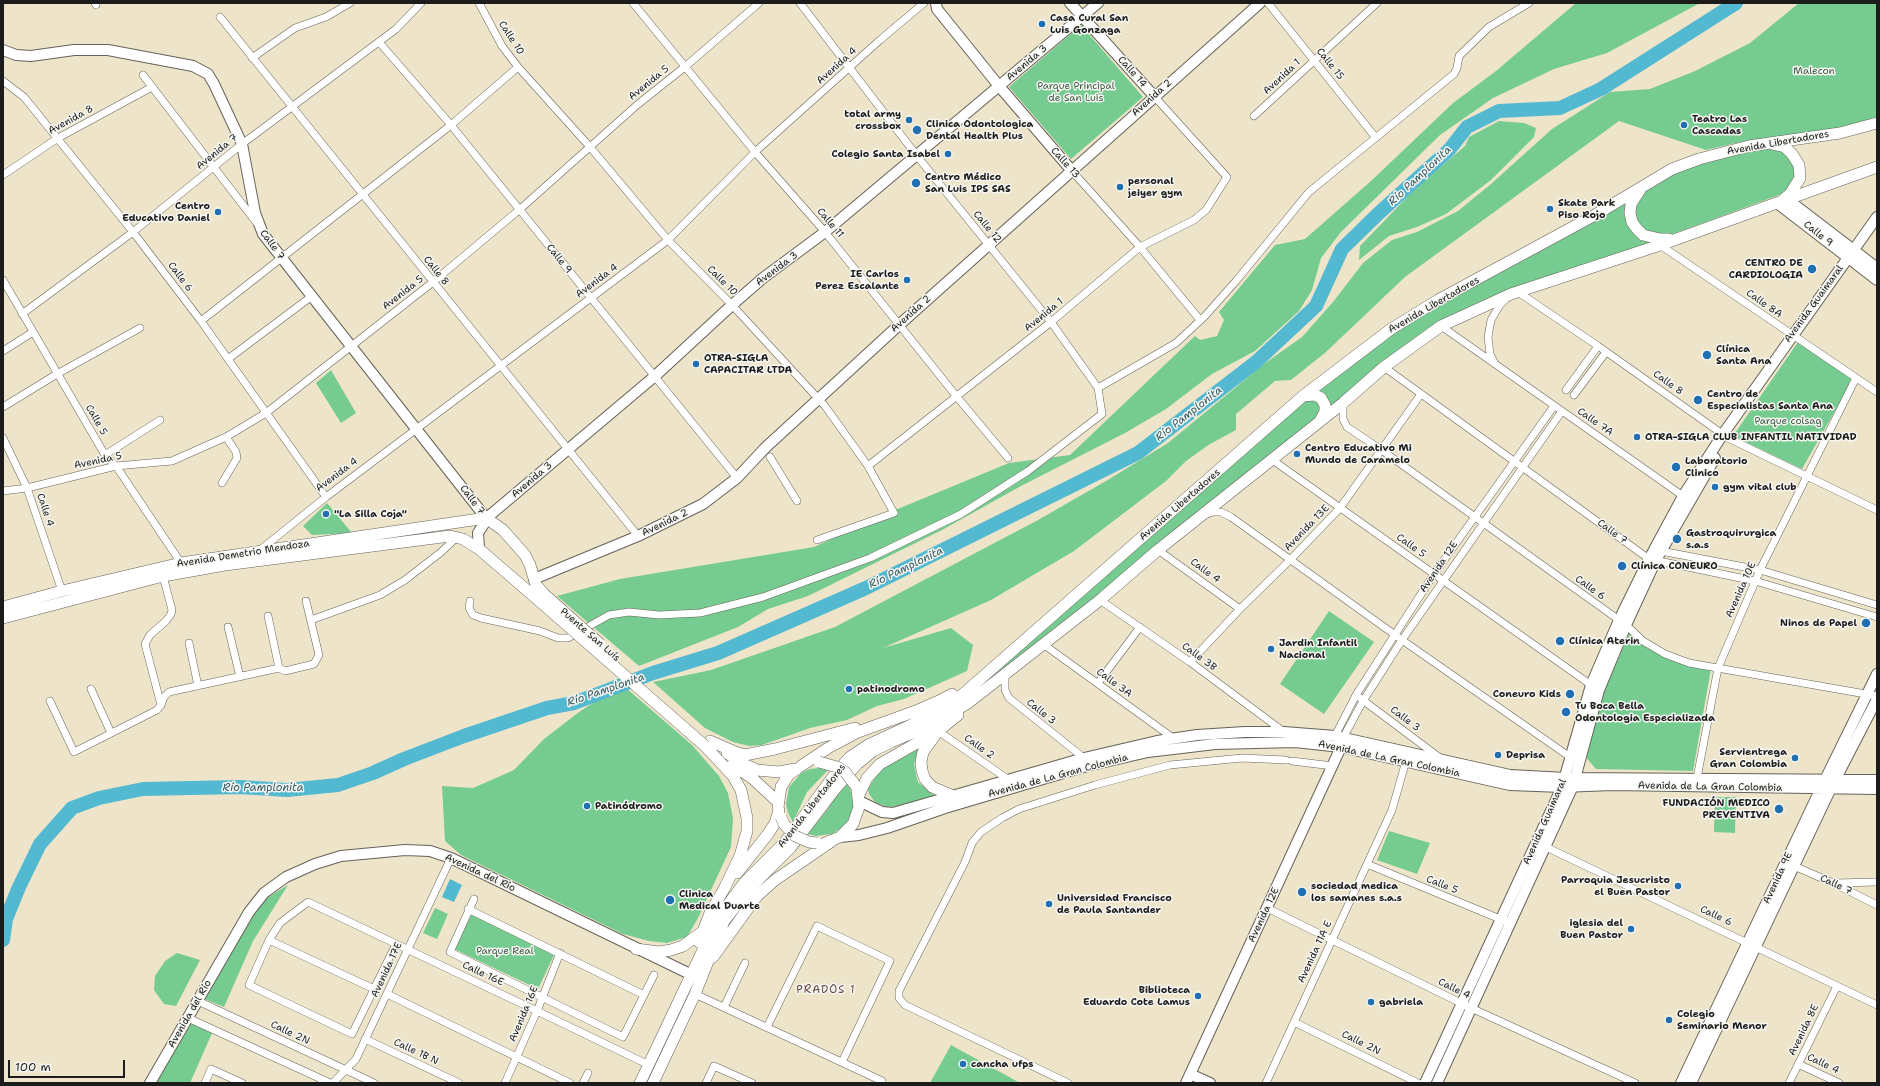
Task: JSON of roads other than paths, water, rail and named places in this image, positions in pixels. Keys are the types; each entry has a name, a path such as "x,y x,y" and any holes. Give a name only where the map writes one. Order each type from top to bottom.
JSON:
{"main road":[{"name":"Avenida Libertadores","path":"653,1083 695,994 702,964 718,918 729,901 744,883 786,842 831,779 850,757 868,745 940,710 962,695 1303,396 1391,329 1438,300 1595,215 1672,169 1700,158 1766,143 1840,133 1877,123"},
{"path":"1766,143 1785,147 1792,154 1799,165 1800,178 1796,187 1781,202"},
{"name":"Avenida Libertadores","path":"640,1083 692,975 702,964 724,921 735,905 791,847 838,784 857,764 873,752 891,742 927,727 968,703 1100,600 1158,550 1343,403 1384,367 1441,326 1515,293 1660,245 1877,167"},
{"path":"1644,186 1635,196 1631,204 1630,213 1632,222 1637,229 1650,238 1676,239"},
{"path":"1303,396 1315,395 1321,398 1325,405 1325,412 1321,419"},
{"name":"Avenida Demetrio Mendoza","path":"3,607 62,591 181,563 260,550 486,518"},
{"name":"Puente San Luís","path":"486,518 503,530 525,555 530,565 540,596"},
{"name":"Avenida Demetrio Mendoza","path":"3,618 163,576 260,560 447,536 457,537 479,549"},
{"name":"Puente San Luís","path":"479,549 540,596 708,743"},
{"path":"724,889 775,823 779,810 781,787 785,780 798,768 843,739 941,700 996,665"},
{"path":"858,794 867,778 880,764 938,731 957,716 968,703"},
{"path":"708,743 745,755 775,749 889,720"},
{"path":"938,731 923,752 921,762 922,771 925,779 932,787 951,795"},
{"path":"702,964 757,896 775,880 836,839 853,824 857,816 858,794 851,778 841,769 828,763 819,762 779,772 757,770 708,743"},
{"path":"708,743 752,778 779,810 789,830 795,836 809,842 817,843 836,839"},
{"path":"702,964 702,932 744,845 747,816 741,790 733,776 708,743"},
{"path":"636,948 660,952 671,950 683,946 702,932"}],"street":[{"path":"252,58 295,28 326,17 350,3"},
{"name":"Avenida 7","path":"22,314 133,232 290,107 396,29 421,3"},
{"name":"Calle 10","path":"479,3 502,46 518,67 590,147 668,240 732,305 820,399 868,466 894,513 817,540"},
{"name":"Avenida 5","path":"5,492 116,466 172,461 226,438 266,412 433,282 519,210 637,105 686,66 759,3"},
{"name":"Calle 12","path":"800,3 917,156 1052,322 1098,388"},
{"name":"Avenida 4","path":"260,550 416,428 668,240 755,152 924,3"},
{"name":"Calle 13","path":"936,3 937,9 999,86 1140,247 1200,320"},
{"name":"Calle 14","path":"1070,3 1228,177"},
{"name":"Avenida 3","path":"479,549 478,533 486,518 655,376 763,278 825,232 1098,3"},
{"name":"Avenida 2","path":"534,579 638,536 703,504 737,478 765,448 820,399 898,325 1260,3"},
{"name":"Calle 15","path":"1268,3 1376,138"},
{"name":"Avenida 1","path":"1254,116 1377,3"},
{"path":"470,601 469,608 473,615 497,622 540,631 558,638 568,638 614,614 639,612 659,615 700,613 763,597 870,558 961,514 1028,471 1102,414 1098,388 1176,343 1236,282 1309,192 1454,74 1457,68 1459,56 1489,27 1527,3"},
{"name":"Calle 11","path":"638,5 755,152 825,232 898,325 1008,458"},
{"name":"Calle 8","path":"220,17 290,107 638,536"},
{"name":"Calle 9","path":"379,42 451,125 737,478"},
{"name":"Calle 7","path":"3,50 16,55 31,56 74,50 98,49 200,68 208,74 242,144 255,214 259,227 281,258 352,346 486,518"},
{"path":"201,321 451,125 518,67"},
{"path":"142,75 259,227"},
{"name":"Calle 6","path":"3,81 24,96 133,232 201,321 326,497"},
{"name":"Avenida 8","path":"3,175 58,138 152,88"},
{"name":"Avenida 1","path":"868,466 1052,322 1140,247 1194,220 1206,210 1228,177"},
{"name":"Calle 9","path":"1781,202 1853,256 1877,280"},
{"name":"Avenida Guaimaral","path":"1656,557 1683,496 1794,337 1853,256 1877,217"},
{"name":"Avenida Guaimaral","path":"1853,256 1877,228"},
{"name":"Calle 8A","path":"1660,245 1877,392"},
{"name":"Calle 9","path":"1853,256 1877,268"},
{"name":"Calle 5","path":"3,280 105,455 116,466 181,563"},
{"path":"3,296 10,293"},
{"path":"1495,364 1490,354 1488,337 1491,320 1500,305 1515,293"},
{"name":"Calle 8","path":"1515,293 1598,346 1725,436 1808,475 1877,510"},
{"path":"228,359 312,296"},
{"name":"Calle 7A","path":"1441,326 1683,496"},
{"path":"3,407 57,374 140,328"},
{"path":"3,351 33,332"},
{"path":"1566,390 1598,346"},
{"path":"1574,395 1606,352"},
{"name":"Calle 7","path":"1384,367 1523,467 1656,557 1755,581 1877,617"},
{"name":"Avenida 10E","path":"1697,778 1718,668 1760,570 1856,378"},
{"name":"Avenida 13E","path":"1190,662 1340,508 1380,449 1421,394"},
{"name":"Calle 6","path":"1343,403 1343,419 1347,427 1380,449 1473,518 1622,623 1643,641 1665,654 1689,663 1874,696"},
{"name":"Avenida 12E","path":"1190,1080 1267,908 1333,766 1356,695 1434,574 1554,406"},
{"name":"Avenida 12E","path":"1340,741 1363,701 1402,640 1562,411"},
{"path":"105,455 160,420"},
{"name":"Avenida Guaimaral","path":"1425,1083 1466,1006 1506,922 1569,782 1570,757 1595,687 1622,623 1656,557 1725,436"},
{"name":"Calle 4","path":"3,438 27,488 62,591"},
{"path":"222,483 237,458 236,452 226,438"},
{"path":"770,457 797,501"},
{"name":"Calle 5","path":"1271,460 1595,687"},
{"path":"1199,517 1214,512 1221,512 1231,517 1402,640 1570,757"},
{"path":"311,620 380,595 405,580 440,553 457,537"},
{"name":"Calle 4","path":"1158,550 1240,609"},
{"name":"Calle 7","path":"1656,557 1760,570 1877,605"},
{"path":"161,705 145,644 150,635 166,621 171,614 172,610 163,576"},
{"name":"Calle 3B","path":"1100,600 1190,662 1284,732"},
{"path":"50,701 74,752 157,710 164,697 169,692 279,668 285,671 314,664 319,655 306,601"},
{"path":"268,616 279,668"},
{"path":"228,627 240,677"},
{"path":"1098,684 1140,627"},
{"path":"189,643 198,686"},
{"name":"Calle 3A","path":"1043,644 1173,738"},
{"name":"Calle 3","path":"1008,671 1005,678 1005,690 1009,698 1084,758"},
{"name":"Avenida 9E","path":"1691,1083 1752,944 1828,784 1874,696 1877,674"},
{"name":"Avenida Guaimaral","path":"1506,922 1546,847 1569,782 1595,687"},
{"path":"91,689 111,733"},
{"name":"Calle 3","path":"1356,695 1441,760"},
{"name":"Calle 2","path":"938,731 1009,780"},
{"name":"Avenida de La Gran Colombia","path":"858,794 882,812 893,812 1084,758 1173,738 1245,732 1284,732 1441,760 1510,775 1569,782 1612,785 1828,784 1877,780"},
{"name":"Avenida de La Gran Colombia","path":"836,839 859,836 887,828 960,804 1087,766 1148,752 1215,744 1340,741 1406,761 1510,785 1697,778 1828,784 1877,789"},
{"path":"1068,1083 905,1005 899,998 899,991 915,958 964,862 972,843 981,832 1002,818 1035,802 1170,765 1242,758 1333,766"},
{"name":"Avenida 11A E","path":"1266,1083 1392,810 1406,761"},
{"name":"Avenida 9E","path":"1681,1083 1752,944 1794,866 1828,784"},
{"name":"Calle 6","path":"1546,847 1752,944 1877,1005"},
{"name":"Avenida del Río","path":"150,1083 249,912 264,893 286,877 315,864 335,858 372,852 404,850 430,851 451,858 692,975"},
{"name":"Avenida 17E","path":"331,1083 356,1059 451,858"},
{"name":"Calle 5","path":"1367,864 1506,922"},
{"name":"Calle 7","path":"1794,866 1833,883 1877,906"},
{"path":"1833,883 1877,882"},
{"path":"474,898 450,952 623,1037 654,975"},
{"name":"Calle 16E","path":"269,940 280,923 308,902 649,1065"},
{"name":"Calle 4","path":"1267,908 1466,1006 1635,1083"},
{"path":"468,910 560,953 644,995"},
{"path":"767,1027 817,926 890,961 842,1062"},
{"path":"374,989 269,940 249,985 352,1034 374,989 396,944"},
{"name":"Avenida 16E","path":"505,1083 543,997 560,953"},
{"path":"724,1007 745,963"},
{"name":"Avenida 8E","path":"1789,1083 1837,986"},
{"path":"387,994 570,1083"},
{"path":"695,994 882,1081"},
{"name":"Calle 2N","path":"198,1001 374,1083"},
{"name":"Avenida Guaimaral","path":"1437,1083 1466,1006"},
{"path":"188,1018 331,1083"},
{"name":"Calle 2N","path":"1294,1022 1418,1083"},
{"name":"Calle 1B N","path":"365,1039 459,1083"},
{"name":"Calle 4","path":"1798,1064 1839,1083"},
{"path":"706,1083 714,1066 752,1083"},
{"path":"205,1083 211,1069 242,1083"},
{"path":"583,1083 588,1073"},
{"path":"1190,1080 1210,1083"}],"water":[{"path":"450,879 462,885 454,902 442,897"}],"waterway":[{"name":"Río Pamplonita","path":"3,940 6,919 19,887 40,844 72,808 99,798 143,789 240,787 287,790 338,785 373,773 404,759 464,736 547,708 574,703 653,673 718,653 866,588 1138,453 1256,362 1316,306 1342,249 1380,212 1449,150 1467,127 1499,111 1560,108 1601,89 1736,3"}],"place":[{"name":"Casa Cural San Luis Gonzaga","path":"1042,24"},
{"name":"total army crossbox","path":"909,120"},
{"name":"Teatro Las Cascadas","path":"1684,125"},
{"name":"Clinica Odontologica Dental Health Plus","path":"917,130"},
{"name":"Colegio Santa Isabel","path":"948,154"},
{"name":"Centro Médico San Luis IPS SAS","path":"916,183"},
{"name":"personal jeiyer gym","path":"1120,187"},
{"name":"Skate Park Piso Rojo","path":"1550,209"},
{"name":"Centro Educativo Daniel","path":"218,212"},
{"name":"CENTRO DE CARDIOLOGIA","path":"1812,269"},
{"name":"IE Carlos Perez Escalante","path":"907,280"},
{"name":"Clínica Santa Ana","path":"1707,355"},
{"name":"OTRA-SIGLA CAPACITAR LTDA","path":"696,364"},
{"name":"Centro de Especialistas Santa Ana","path":"1698,400"},
{"name":"OTRA-SIGLA CLUB INFANTIL NATIVIDAD","path":"1637,437"},
{"name":"Centro Educativo Mi Mundo de Caramelo","path":"1297,454"},
{"name":"Laboratorio Clinico","path":"1676,467"},
{"name":"gym vital club","path":"1715,487"},
{"name":"\"La Silla Coja\"","path":"326,514"},
{"name":"Gastroquirurgica s.a.s","path":"1677,539"},
{"name":"Clínica CONEURO","path":"1622,566"},
{"name":"Ninos de Papel","path":"1866,623"},
{"name":"Clínica Aterin","path":"1560,641"},
{"name":"Jardin Infantil Nacional","path":"1271,649"},
{"name":"patinodromo","path":"849,689"},
{"name":"Coneuro Kids","path":"1570,694"},
{"name":"Tu Boca Bella Odontologia Especializada","path":"1566,712"},
{"name":"Deprisa","path":"1498,755"},
{"name":"Servientrega Gran Colombia","path":"1795,758"},
{"name":"Patinódromo","path":"587,806"},
{"name":"FUNDACIÓN MEDICO PREVENTIVA","path":"1779,809"},
{"name":"Parroquia Jesucristo el Buen Pastor","path":"1678,886"},
{"name":"sociedad medica los samanes s.a.s","path":"1302,892"},
{"name":"Clinica Medical Duarte","path":"670,900"},
{"name":"Universidad Francisco de Paula Santander","path":"1049,904"},
{"name":"iglesia del Buen Pastor","path":"1631,929"},
{"name":"Biblioteca Eduardo Cote Lamus","path":"1198,996"},
{"name":"gabriela","path":"1371,1002"},
{"name":"Colegio Seminario Menor","path":"1669,1020"},
{"name":"cancha ufps","path":"963,1064"}],"district":[{"name":"PRADOS 1","path":"826,990"}],"park label":[{"name":"Malecon","path":"1814,71"},
{"name":"Parque Principal de San Luis","path":"1076,92"},
{"name":"Parque colsag","path":"1788,421"},
{"name":"Parque Real","path":"505,951"}]}
